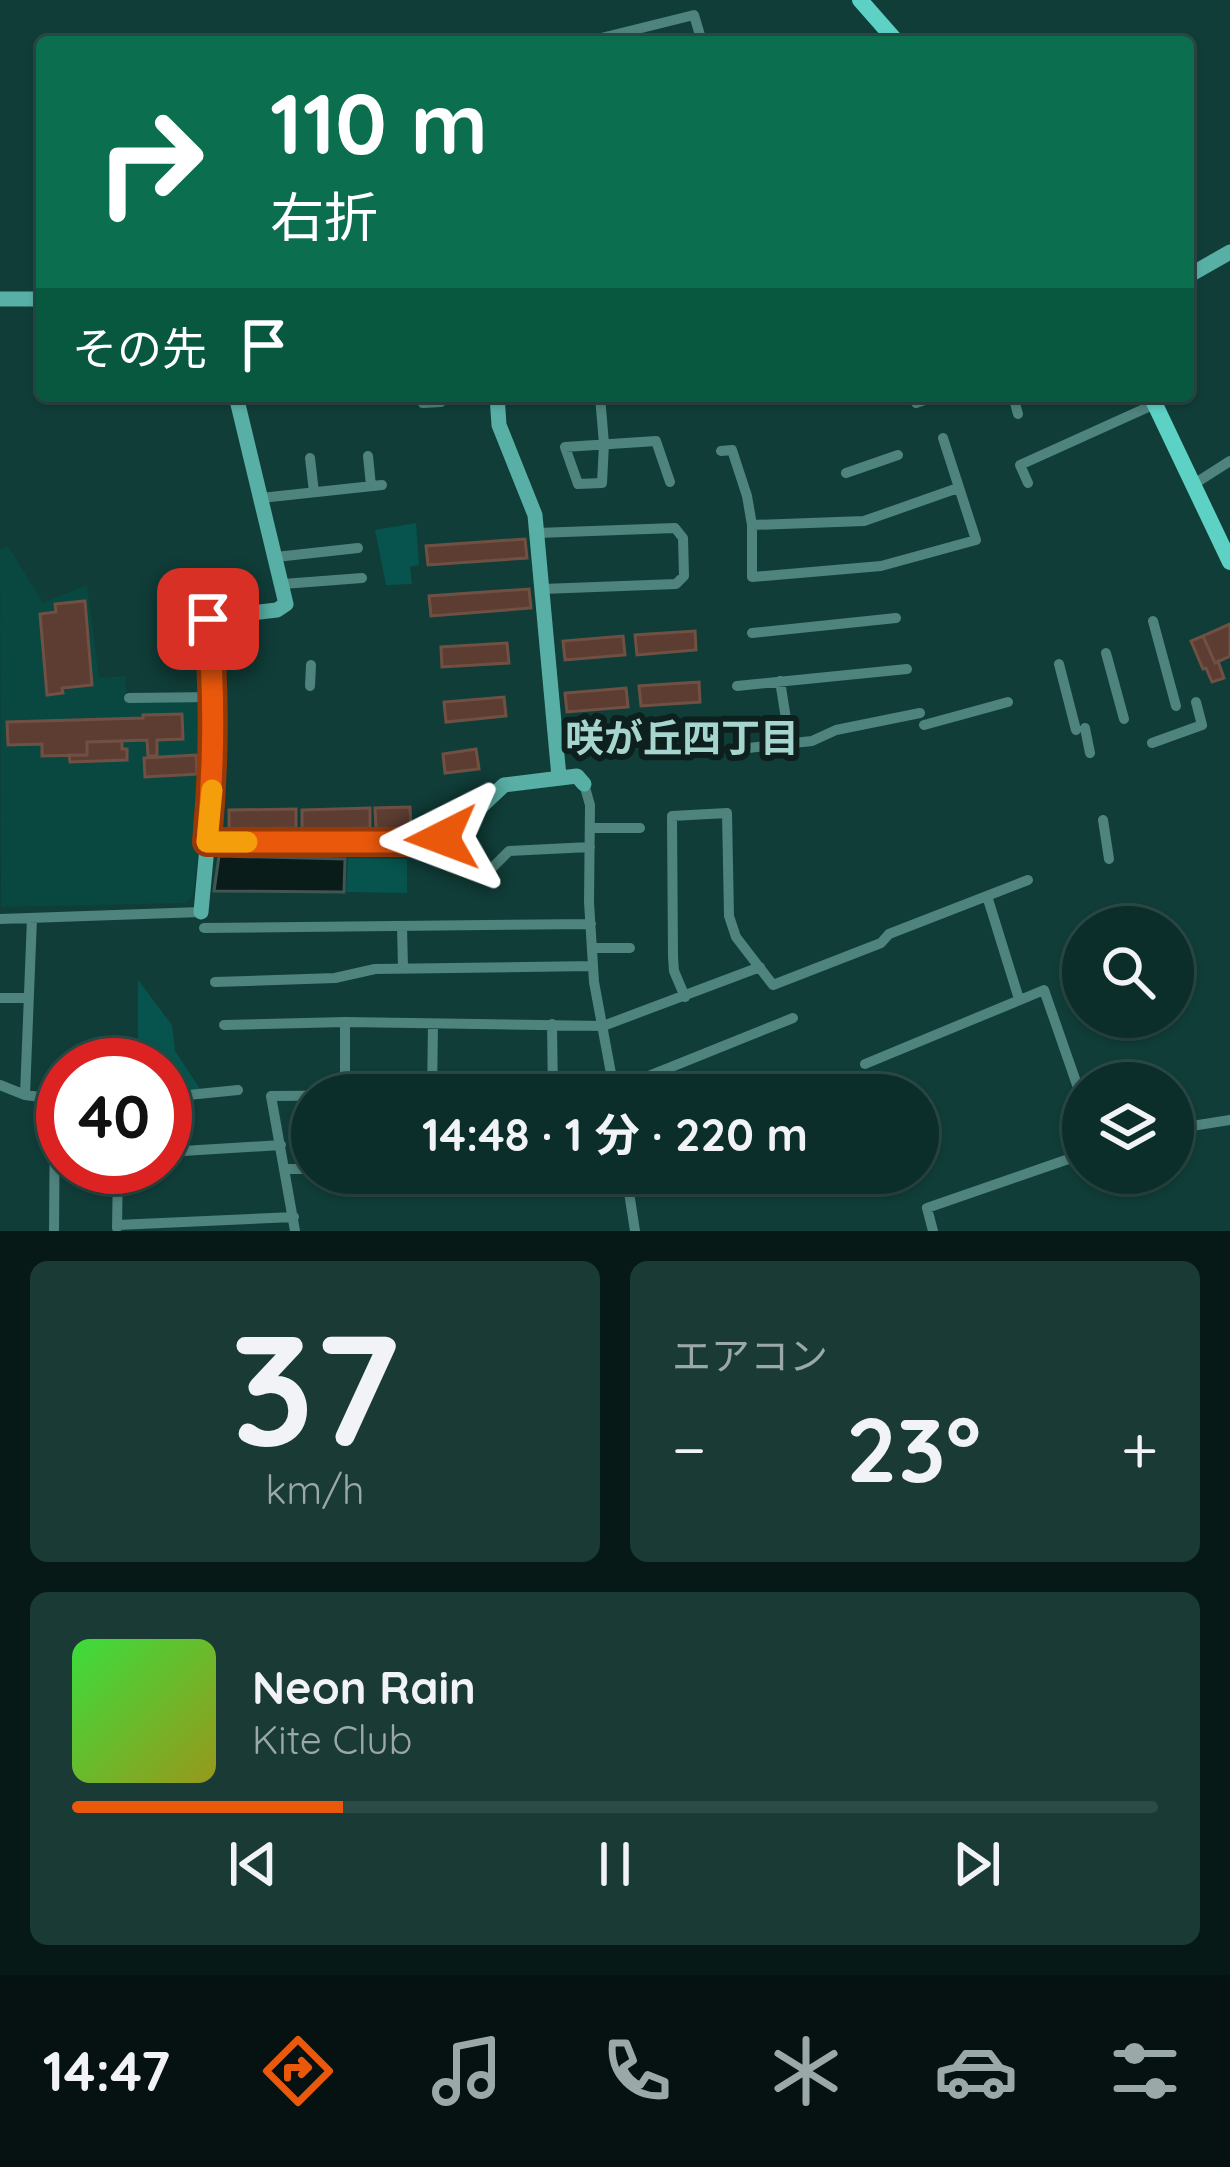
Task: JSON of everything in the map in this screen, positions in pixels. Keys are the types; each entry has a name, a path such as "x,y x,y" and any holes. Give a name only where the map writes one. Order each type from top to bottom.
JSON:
{"main road":[{"path":"860,0 892,36"},
{"path":"1154,402 1230,562"}],"street":[{"path":"626,36 694,15 700,36"},
{"path":"1194,273 1230,252"},
{"path":"0,299 36,299"},
{"path":"202,920 213,782 214,697 208,619 278,610 286,604 237,402"},
{"path":"423,402 442,402"},
{"path":"497,402 499,425 535,515 559,777"},
{"path":"600,402 604,444 602,483 578,484 565,447 604,444 656,441 670,482"},
{"path":"1015,402 1018,414"},
{"path":"1028,483 1020,465 1149,402"},
{"path":"721,451 732,450 747,496 752,578 881,566 976,540 943,438"},
{"path":"261,498 376,486 368,455"},
{"path":"846,472 898,455"},
{"path":"310,458 314,492"},
{"path":"1193,484 1230,461"},
{"path":"752,525 864,521 958,488"},
{"path":"537,533 675,528 683,538 684,576 676,584 542,589"},
{"path":"276,557 358,548"},
{"path":"283,584 362,578"},
{"path":"752,633 896,618"},
{"path":"1153,621 1176,706"},
{"path":"1106,653 1124,719"},
{"path":"1059,664 1090,752"},
{"path":"310,686 311,665"},
{"path":"737,686 908,669"},
{"path":"780,681 790,744"},
{"path":"129,698 214,697"},
{"path":"748,748 812,741 836,730 1008,702"},
{"path":"1152,742 1202,725 1196,702"},
{"path":"207,842 434,841 452,834 504,784 577,776 590,805 593,967 612,1074"},
{"path":"685,997 674,971 672,816 728,813 729,916 736,937 773,985 1028,880"},
{"path":"1103,820 1109,859"},
{"path":"590,828 640,827"},
{"path":"488,872 509,851 590,848"},
{"path":"987,896 1019,999"},
{"path":"25,1095 32,918"},
{"path":"0,919 591,924"},
{"path":"402,926 403,968"},
{"path":"592,948 630,948"},
{"path":"215,982 335,978 375,969 593,967"},
{"path":"224,1024 603,1026 760,967"},
{"path":"865,1064 1044,990 1069,1062"},
{"path":"0,998 29,998"},
{"path":"658,1074 793,1018"},
{"path":"345,1074 346,1022"},
{"path":"432,1074 433,1024"},
{"path":"552,1024 553,1074"},
{"path":"0,1085 36,1097"},
{"path":"238,1090 178,1096 183,1151 281,1145"},
{"path":"291,1096 272,1096 295,1231"},
{"path":"1194,1126 1230,1120"},
{"path":"933,1231 927,1208 1062,1161"},
{"path":"286,1169 291,1169"},
{"path":"54,1231 55,1194"},
{"path":"118,1194 117,1228 294,1216"},
{"path":"629,1194 635,1231"}],"shaded area":[{"path":"416,523 419,565 410,567 412,584 386,585 375,530"},
{"path":"8,546 43,603 87,585 99,678 125,676 127,701 205,701 206,783 193,897 185,903 1,907 0,550"},
{"path":"219,856 345,859 344,892 214,891"},
{"path":"348,858 407,859 407,893 346,892"},
{"path":"138,980 172,1025 174,1038 138,1038"}],"building":[{"path":"525,539 527,558 428,565 426,546"},
{"path":"529,589 531,608 431,616 429,596"},
{"path":"85,601 92,685 47,695 40,614 56,612 55,604"},
{"path":"1230,624 1230,656 1215,663 1203,636"},
{"path":"695,631 696,650 637,655 635,635"},
{"path":"623,636 625,655 565,660 563,641"},
{"path":"1203,636 1224,678 1212,682 1203,669 1191,641"},
{"path":"507,643 509,663 442,667 441,647"},
{"path":"699,682 700,702 641,706 639,686"},
{"path":"626,688 628,707 567,712 565,693"},
{"path":"504,697 506,716 446,722 444,702"},
{"path":"182,714 183,739 157,740 157,756 148,756 147,740 87,742 87,755 42,756 42,744 8,745 7,722"},
{"path":"122,741 127,760 70,762 69,755 87,755 87,742"},
{"path":"476,749 479,769 445,773 443,754"},
{"path":"196,755 197,774 145,777 144,758"},
{"path":"410,807 411,828 376,829 375,808"},
{"path":"370,808 370,828 302,830 302,810"},
{"path":"296,809 296,828 229,829 229,810"}],"slow traffic":[{"path":"212,790 207,842 247,842"}],"district":[{"name":"咲が丘四丁目","path":"682,737"}],"route":[{"path":"208,619 214,697 207,842 425,842 442,838"}]}
